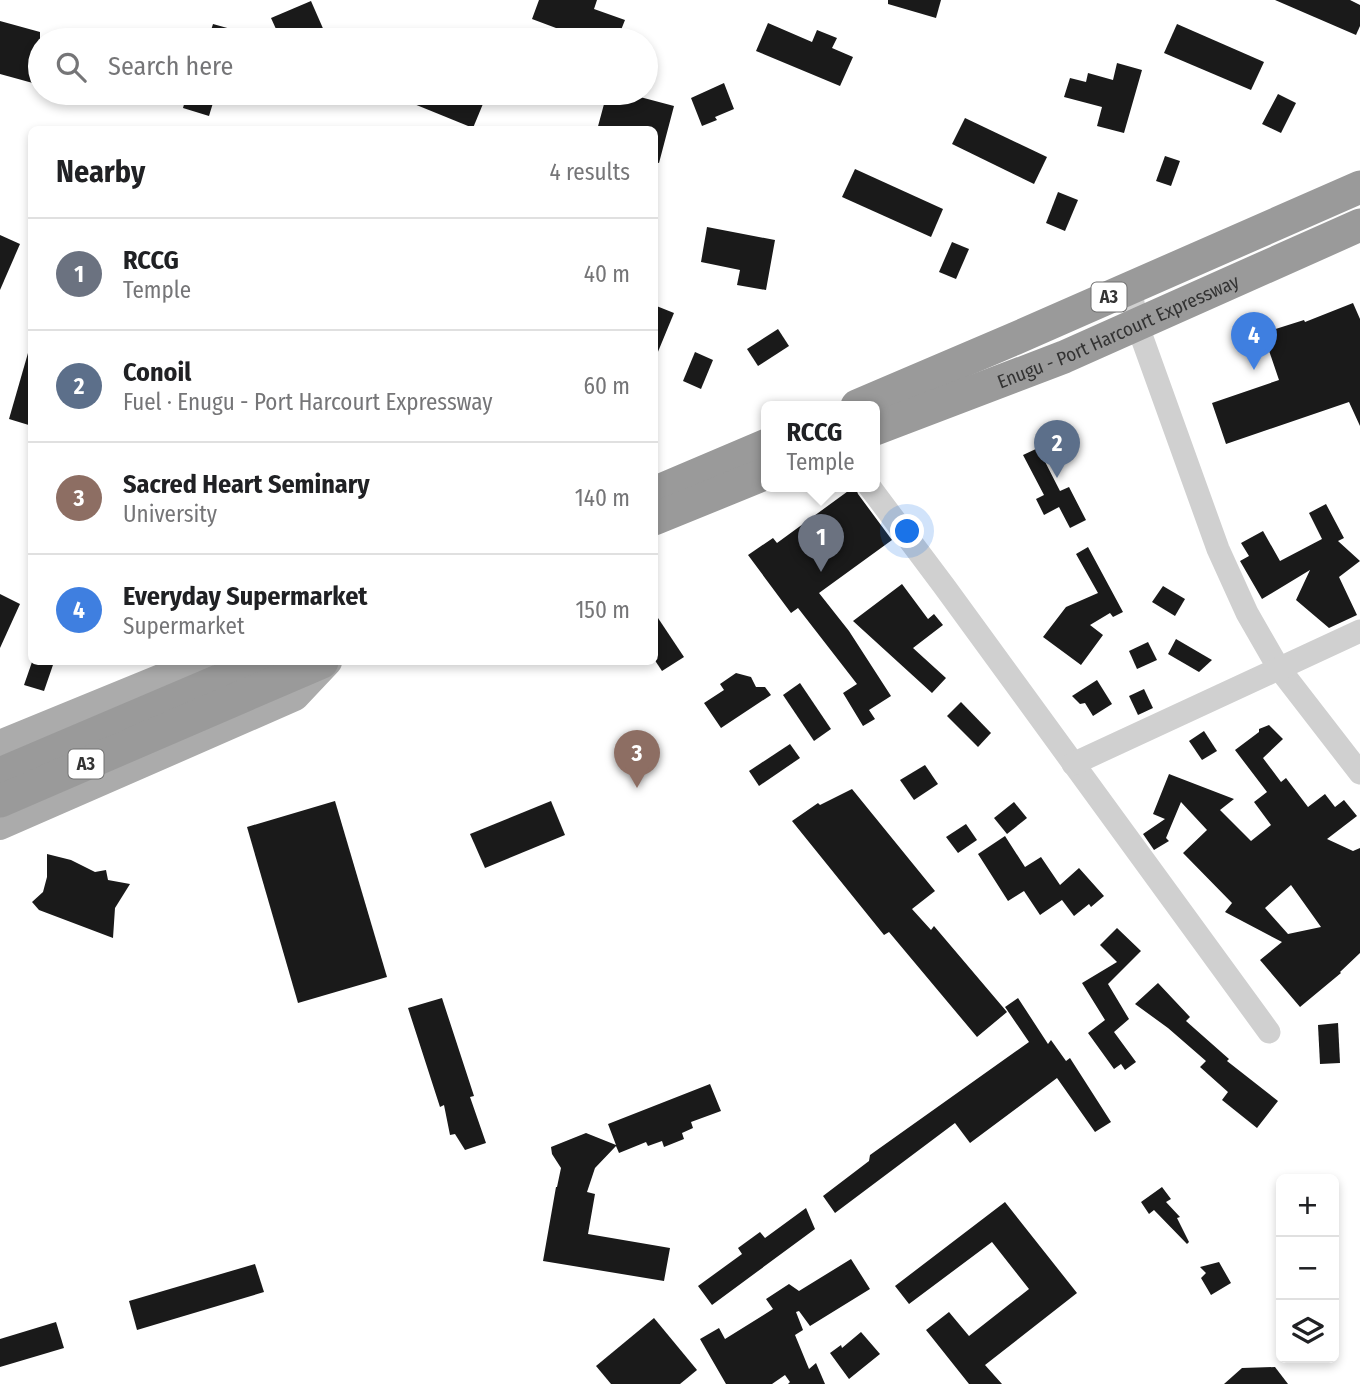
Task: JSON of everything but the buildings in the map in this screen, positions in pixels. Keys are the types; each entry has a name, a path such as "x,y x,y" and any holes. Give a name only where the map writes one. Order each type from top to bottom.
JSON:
{"highway":[{"name":"Enugu - Port Harcourt Expressway","path":"869,401 1360,187"},
{"name":"Enugu - Port Harcourt Expressway","path":"880,427 1064,357 1360,225"},
{"path":"658,491 761,447"},
{"path":"658,517 761,475"},
{"name":"A3","path":"0,801 167,716 258,665"},
{"name":"A3","path":"0,774 313,665"}],"main road":[{"path":"0,744 193,665"},
{"path":"0,826 295,697 325,665"}],"street":[{"path":"1130,287 1138,324 1222,559 1247,613 1278,667 1360,773"},
{"path":"874,492 1269,1031"},
{"path":"1073,764 1360,631"}],"place":[{"name":"Everyday Supermarket","path":"1254,370"},
{"name":"Conoil","path":"1057,478"},
{"name":"RCCG","path":"821,572"},
{"name":"Sacred Heart Seminary","path":"637,788"}]}
